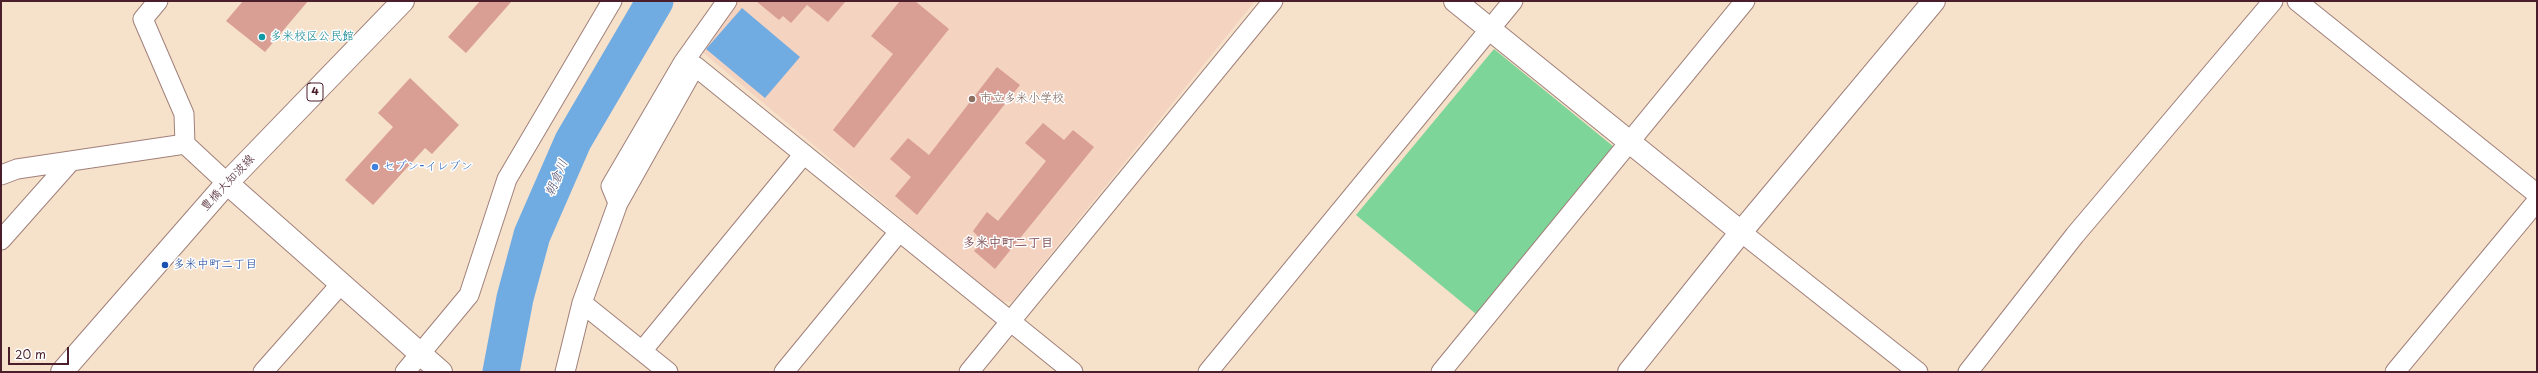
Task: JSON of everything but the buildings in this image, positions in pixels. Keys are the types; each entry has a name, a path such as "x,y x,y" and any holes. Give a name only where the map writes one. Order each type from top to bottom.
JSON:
{"street":[{"path":"158,1 143,19 184,114 185,144 340,285 441,372"},
{"name":"豊橋大知波線","path":"62,372 227,183 403,1"},
{"path":"618,203 611,186 683,63 726,1"},
{"path":"969,372 1273,1"},
{"path":"1455,1 1741,232 1918,372"},
{"path":"1208,372 1513,1"},
{"path":"1441,372 1745,1"},
{"path":"1629,372 1741,232 1934,1"},
{"path":"1968,372 2075,235 2273,1"},
{"path":"2297,1 2537,194"},
{"path":"405,372 469,295 507,179 608,2"},
{"path":"565,372 582,303 618,203 695,66 1073,372"},
{"path":"1,175 17,169 185,144"},
{"path":"642,351 804,154"},
{"path":"1,240 71,161"},
{"path":"2395,372 2537,201"},
{"path":"784,372 899,232"},
{"path":"263,372 340,285"},
{"path":"582,303 668,372"}],"shaded area":[{"path":"732,1 1255,1 1012,302 1000,301 700,50"}],"green space":[{"path":"1494,49 1614,147 1476,314 1356,215"}],"water":[{"path":"742,8 800,57 765,98 706,49"}],"waterway":[{"name":"朝倉川","path":"501,372 515,298 532,235 573,141 655,1"}],"place":[{"name":"多米校区公民館","path":"262,37"},
{"name":"市立多米小学校","path":"972,99"},
{"name":"セブン-イレブン","path":"375,167"},
{"name":"多米中町二丁目","path":"165,265"}],"district":[{"name":"多米中町二丁目","path":"1008,243"}]}
